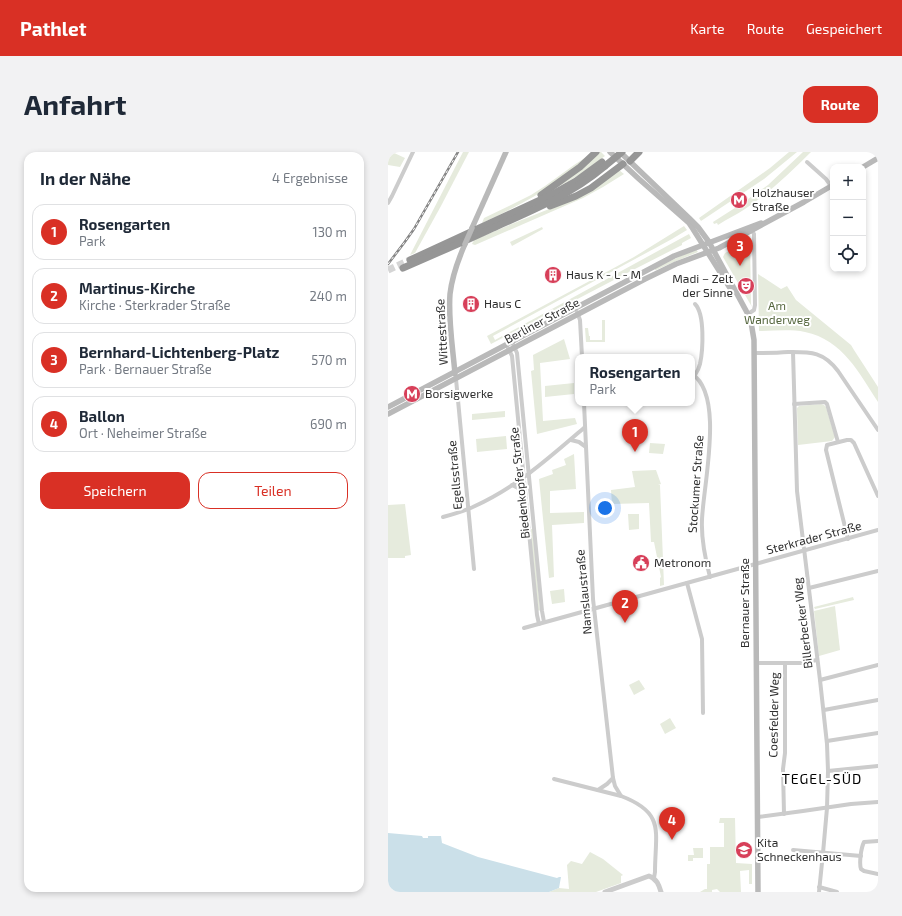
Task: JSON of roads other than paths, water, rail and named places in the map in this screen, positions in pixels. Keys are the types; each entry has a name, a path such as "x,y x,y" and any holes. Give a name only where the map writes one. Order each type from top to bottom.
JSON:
{"highway":[{"path":"526,210 528,203 575,171 596,152"},
{"path":"604,164 615,152"},
{"path":"403,268 526,210 604,164 621,152"},
{"path":"630,161 639,152"},
{"path":"526,210 532,214 576,196 591,188 623,164"},
{"path":"410,260 526,210"}],"main road":[{"name":"Wittestraße","path":"456,379 450,314 450,295 455,268 506,152"},
{"path":"610,152 687,221 706,243"},
{"path":"621,152 698,227 706,243"},
{"path":"866,165 878,158"},
{"path":"623,164 630,161"},
{"path":"751,229 804,202 830,186"},
{"name":"Berliner Straße","path":"388,407 674,256 706,243 751,229"},
{"name":"Berliner Straße","path":"388,414 655,274 676,264 721,247 751,229"},
{"name":"Bernauer Straße","path":"706,243 748,314 753,332 758,892"}],"street":[{"path":"388,203 413,152"},
{"path":"806,162 830,183"},
{"path":"748,314 754,310 755,305 754,234 751,229"},
{"path":"695,304 698,306 700,313 703,341 700,365 695,372"},
{"path":"575,308 580,317 582,354"},
{"name":"Biedenkopfer Straße","path":"509,343 512,349 517,353 542,623"},
{"name":"Biedenkopfer Straße","path":"512,349 537,615 542,623"},
{"name":"Billerbecker Weg","path":"793,352 797,491 827,741 827,808 818,892"},
{"path":"754,353 808,352 819,355 834,365 878,430"},
{"name":"Stockumer Straße","path":"695,377 699,380 705,392 710,425 709,460 703,499 702,522 704,555 710,577"},
{"name":"Egellsstraße","path":"456,379 474,569"},
{"path":"794,404 825,402 827,404 838,442"},
{"name":"Namslaustraße","path":"584,406 592,590 612,778 621,796"},
{"path":"443,517 468,509 489,499 512,485 529,474 585,427"},
{"path":"571,440 579,442 586,447"},
{"path":"848,538 826,450 827,445 852,440 878,496"},
{"path":"512,485 522,490 525,494 531,494"},
{"name":"Sterkrader Straße","path":"524,628 878,530"},
{"path":"809,588 878,571"},
{"path":"687,583 698,619 702,639 703,714"},
{"path":"756,663 801,664 817,660"},
{"name":"Coesfelder Weg","path":"784,814 783,769 786,754 785,664"},
{"path":"820,680 878,665"},
{"path":"824,710 878,700"},
{"path":"827,741 878,733"},
{"path":"828,771 878,766"},
{"path":"598,790 607,784 612,778"},
{"path":"554,779 621,796 631,800 647,810 655,824 656,829 654,878"},
{"path":"758,817 851,804 878,802"},
{"path":"878,841 864,842 862,846 860,866 864,871 878,874"},
{"path":"793,850 861,856"},
{"path":"606,892 649,876 654,878 658,883 661,892"},
{"path":"819,887 836,892"}],"water":[{"path":"388,833 422,836 423,838 428,838 428,836 441,836 442,843 478,857 557,878 561,877 559,888 549,892 388,892"}],"tunnel":[{"path":"388,270 410,260"}],"railway":[{"path":"388,264 414,229 458,152"}],"place":[{"name":"Holzhauser Straße","path":"739,200"},
{"name":"Bernhard-Lichtenberg-Platz","path":"740,266"},
{"name":"Haus K - L - M","path":"553,275"},
{"name":"Madi – Zelt der Sinne","path":"746,286"},
{"name":"Haus C","path":"471,304"},
{"name":"Borsigwerke","path":"412,394"},
{"name":"Rosengarten","path":"635,452"},
{"name":"Metronom","path":"641,563"},
{"name":"Martinus-Kirche","path":"625,623"},
{"name":"Ballon","path":"672,840"},
{"name":"Kita Schneckenhaus","path":"744,850"}],"district":[{"name":"TEGEL-SÜD","path":"822,779"}],"park label":[{"name":"Am Wanderweg","path":"777,313"}]}
